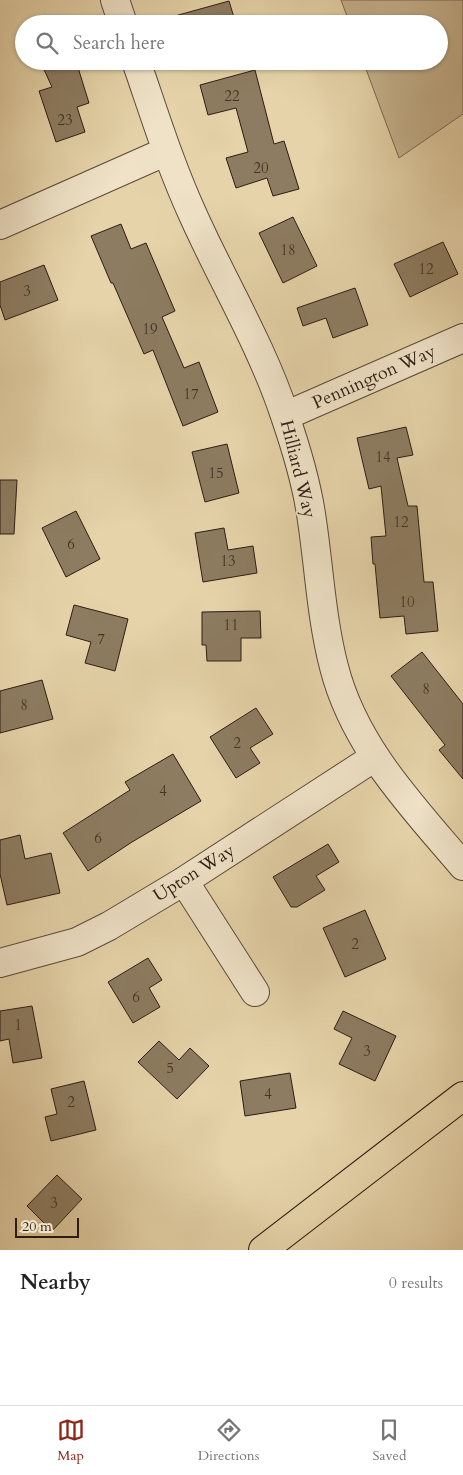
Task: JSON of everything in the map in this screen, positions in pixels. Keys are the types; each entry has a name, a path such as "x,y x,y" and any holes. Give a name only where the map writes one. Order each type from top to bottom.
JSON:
{"main road":[{"path":"263,1250 463,1096"}],"street":[{"path":"115,0 120,15"},
{"name":"Hilliard Way","path":"139,70 167,151 193,214 273,380 285,416 302,470 310,505 327,630 334,668 343,693 354,720 375,757 413,808 463,866"},
{"path":"0,225 167,151"},
{"name":"Pennington Way","path":"285,416 463,338"},
{"name":"Upton Way","path":"0,963 77,942 109,926 375,757"},
{"path":"184,880 255,992"}],"shaded area":[{"path":"341,0 463,0 463,114 399,158 366,70 448,70 448,15 347,15"}],"building":[{"path":"229,1 233,15 178,15"},
{"path":"44,70 79,70 89,103 77,107 85,132 56,142 39,91 52,87"},
{"path":"255,70 274,144 284,141 299,189 273,196 267,178 236,188 226,158 248,152 236,108 208,115 200,85"},
{"path":"293,217 317,266 283,283 259,233"},
{"path":"121,224 131,249 146,243 175,311 162,317 184,368 199,362 218,412 183,426 153,350 144,354 91,236"},
{"path":"443,242 458,274 410,297 394,264"},
{"path":"44,265 58,300 5,320 0,305 0,282"},
{"path":"355,288 368,325 333,338 326,318 303,326 297,308"},
{"path":"406,427 413,455 397,458 408,506 417,506 424,582 433,582 438,631 406,634 404,616 380,618 371,537 386,536 381,486 369,489 357,438"},
{"path":"227,444 239,493 205,502 192,452"},
{"path":"0,480 17,480 14,534 0,534"},
{"path":"76,511 100,559 66,577 42,528"},
{"path":"224,528 228,550 253,546 257,573 203,582 195,533"},
{"path":"74,605 128,619 115,671 85,663 91,642 66,635"},
{"path":"260,611 261,638 241,638 241,661 207,661 206,645 202,645 202,612"},
{"path":"422,652 463,704 463,779 439,750 445,745 391,676"},
{"path":"42,680 53,719 0,733 0,691"},
{"path":"256,708 273,734 250,748 260,763 236,778 210,737"},
{"path":"173,754 201,801 88,871 63,833 130,790 125,782"},
{"path":"20,835 25,859 51,853 60,893 7,905 0,874 0,840"},
{"path":"328,844 339,862 316,876 325,890 297,907 291,907 273,877"},
{"path":"365,910 386,959 345,977 323,928"},
{"path":"148,958 162,980 149,988 160,1007 133,1023 108,982"},
{"path":"32,1006 42,1058 13,1063 9,1039 0,1041 0,1011"},
{"path":"343,1011 396,1036 375,1081 339,1064 352,1038 334,1029"},
{"path":"159,1041 179,1060 190,1048 209,1066 177,1099 138,1062"},
{"path":"290,1073 296,1108 245,1116 240,1081"},
{"path":"84,1081 96,1130 51,1141 45,1117 57,1114 51,1089"},
{"path":"57,1175 82,1199 52,1231 27,1206"}]}
